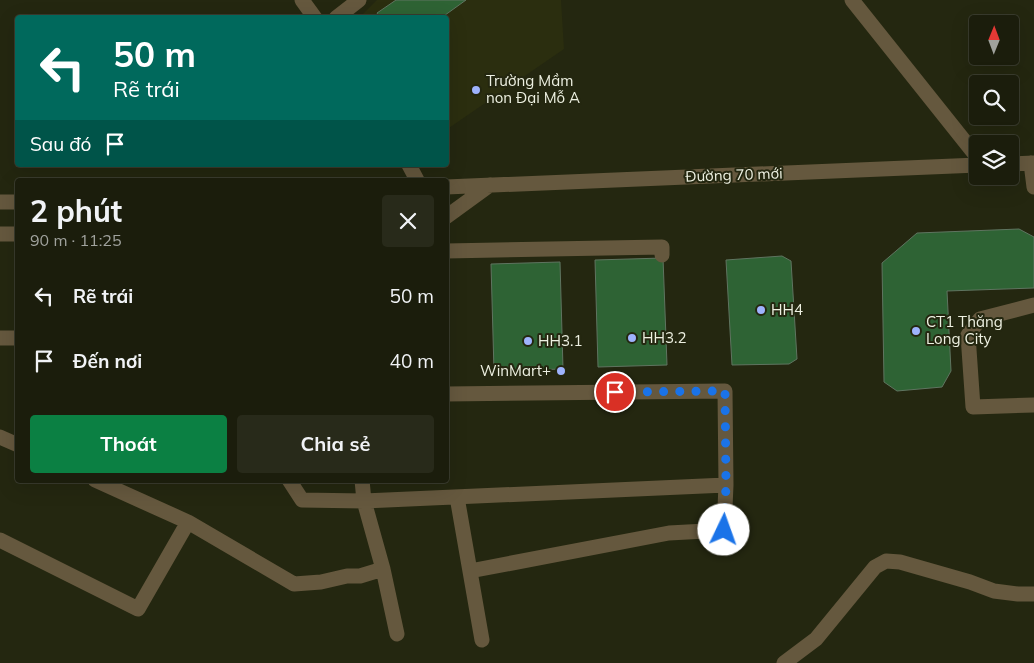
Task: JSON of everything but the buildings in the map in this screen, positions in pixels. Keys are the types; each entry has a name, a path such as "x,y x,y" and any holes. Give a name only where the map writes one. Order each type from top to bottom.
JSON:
{"street":[{"path":"302,0 313,15"},
{"path":"340,15 359,0"},
{"path":"852,0 969,147"},
{"path":"1019,164 1032,163 1034,187"},
{"name":"Đường 70 mới","path":"449,186 969,165"},
{"path":"449,215 490,185"},
{"path":"0,202 15,202"},
{"path":"0,234 15,234"},
{"path":"449,251 493,256 662,247 662,255"},
{"path":"1034,305 980,318 968,335 973,407 1034,405"},
{"path":"0,338 15,338"},
{"path":"449,394 725,391 726,485 724,530 669,533 470,571"},
{"path":"0,437 15,444"},
{"path":"102,483 188,522 294,584 321,582 347,576 360,576 383,569"},
{"path":"292,483 302,500 364,501 726,485"},
{"path":"362,483 364,501 383,569 397,634"},
{"path":"457,497 482,640"},
{"path":"0,540 138,609 188,522"},
{"path":"784,663 816,639 875,567 886,561 900,562 970,582 994,591 1034,594"}],"shaded area":[{"name":"Trường Mầm non Đại Mỗ A","path":"377,0 561,0 564,49 449,128 449,15 362,15"}],"place":[{"name":"Trường Mầm non Đại Mỗ A","path":"476,90"},
{"name":"HH4","path":"761,310"},
{"name":"CT1 Thăng Long City","path":"916,331"},
{"name":"HH3.2","path":"632,338"},
{"name":"HH3.1","path":"528,341"},
{"name":"WinMart+","path":"561,371"}],"route":[{"path":"615,392 725,391 726,485 724,530"}]}
